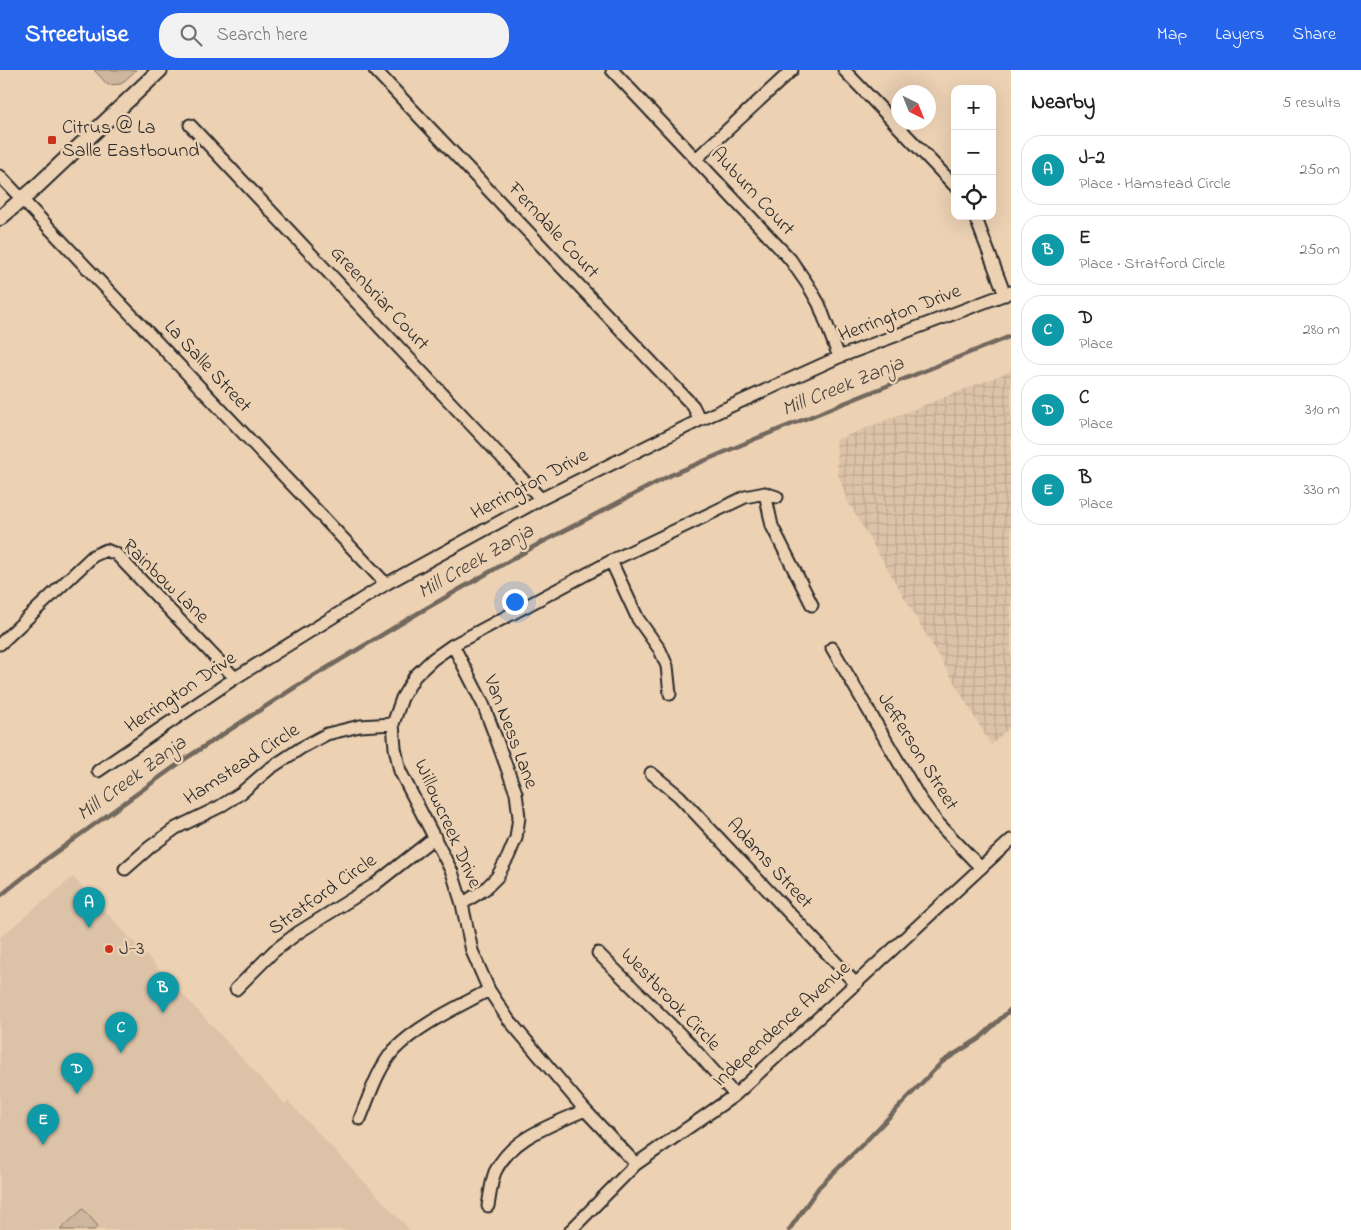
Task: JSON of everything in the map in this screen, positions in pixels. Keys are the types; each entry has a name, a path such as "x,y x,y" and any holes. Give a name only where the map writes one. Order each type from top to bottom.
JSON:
{"street":[{"path":"0,218 160,70"},
{"name":"Ferndale Court","path":"376,70 693,406 700,420"},
{"name":"Auburn Court","path":"612,70 790,260 819,304 839,357"},
{"path":"696,159 792,70"},
{"path":"844,70 951,182"},
{"name":"Greenbriar Court","path":"190,125 541,498"},
{"name":"La Salle Street","path":"0,176 386,584"},
{"path":"976,220 1008,294"},
{"name":"Herrington Drive","path":"98,771 235,678 386,584 541,498 700,420 839,357 1008,294"},
{"path":"765,493 777,497"},
{"path":"765,493 772,526 812,605"},
{"name":"Willowcreek Drive","path":"636,1164 585,1110 508,1018 489,990 472,950 462,904 452,872 400,771 394,748 393,724 402,698 415,676 433,658 453,645 611,561 745,497 765,493"},
{"name":"Rainbow Lane","path":"0,644 94,556 106,550 116,554 235,678"},
{"path":"611,561 638,619 660,650 667,666 670,694"},
{"name":"Van Ness Lane","path":"453,645 483,704 516,793 519,817 516,838 497,877 486,890 462,904"},
{"name":"Jefferson Street","path":"832,648 919,797 936,821 981,868"},
{"name":"Hamstead Circle","path":"125,869 176,828 219,807 301,748 327,734 360,726 393,724"},
{"name":"Adams Street","path":"651,774 679,796 856,984"},
{"name":"Stratford Circle","path":"236,989 274,951 299,932 374,885 435,837"},
{"name":"Independence Avenue","path":"570,1230 636,1164 735,1095 1011,840"},
{"name":"Westbrook Circle","path":"598,953 686,1041 735,1095"},
{"path":"360,1119 379,1073 394,1051 418,1030 489,990"},
{"path":"488,1206 494,1174 504,1156 524,1139 585,1110"}],"shaded area":[{"path":"94,70 136,70 121,84 108,85"},
{"path":"1011,371 1011,726 991,745 847,500 838,474 836,440"},
{"path":"73,877 285,1104 288,1101 410,1230 0,1230 0,937"},
{"path":"83,1209 98,1226 94,1230 60,1230"}],"waterway":[{"name":"Mill Creek Zanja","path":"0,896 45,860 188,757 297,686 535,546 671,475 755,439 1011,336"},
{"path":"789,1230 819,1187 942,1062 980,1038 1011,1009"}],"place":[{"name":"Citrus @ La Salle Eastbound","path":"52,140"},
{"name":"J-2","path":"89,928"},
{"name":"J-3","path":"109,949"},
{"name":"E","path":"163,1013"},
{"name":"D","path":"121,1053"},
{"name":"C","path":"77,1094"},
{"name":"B","path":"43,1145"}]}
